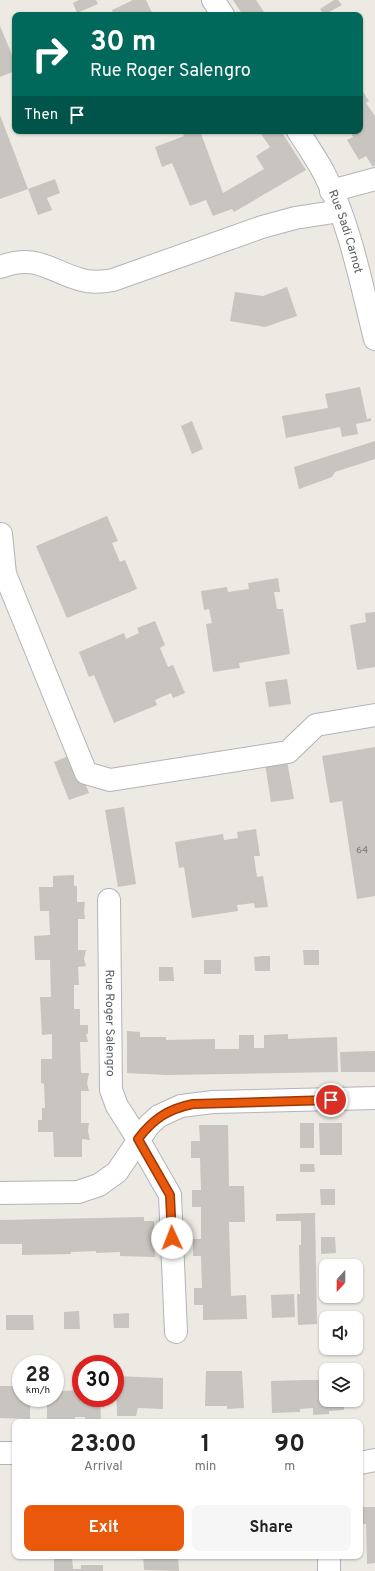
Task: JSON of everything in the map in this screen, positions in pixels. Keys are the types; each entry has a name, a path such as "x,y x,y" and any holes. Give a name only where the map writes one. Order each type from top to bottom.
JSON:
{"street":[{"path":"213,0 221,12"},
{"name":"Rue Sadi Carnot","path":"300,134 318,162 340,211 351,246 375,339"},
{"path":"332,191 375,179"},
{"path":"0,267 21,261 34,262 82,280 94,282 113,280 262,227 295,218 340,211"},
{"path":"1,534 5,574 86,773 110,780 288,752 316,725 375,715"},
{"name":"Rue Roger Salengro","path":"110,900 111,1090 117,1106 170,1195 176,1332"},
{"path":"0,1193 78,1192 89,1190 104,1182 117,1172 138,1139 159,1116 181,1106 193,1104 375,1098"},
{"path":"0,1453 12,1453"},
{"path":"363,1462 375,1460"},
{"path":"329,1559 329,1571"}],"building":[{"path":"79,0 96,0 98,4 77,12 73,3"},
{"path":"133,0 146,0 152,12 113,12 112,10"},
{"path":"233,0 256,0 264,12 241,12"},
{"path":"334,0 338,0 342,5 329,12 322,12 320,9"},
{"path":"0,26 12,55 12,72 0,77"},
{"path":"363,92 369,101 366,103 375,116 375,165 373,167 366,156 359,160 347,140 353,137 352,134 363,134"},
{"path":"0,115 28,189 0,199"},
{"path":"183,134 201,134 223,193 264,169 256,156 270,147 261,134 283,134 306,170 234,212 232,209 213,216 206,200 190,206 172,163 162,167 155,147 184,136"},
{"path":"55,179 60,193 47,198 52,210 38,215 28,189"},
{"path":"287,287 297,316 265,327 230,321 235,292 263,296"},
{"path":"360,387 367,419 371,418 371,421 356,424 358,434 342,437 340,427 286,438 282,416 328,408 325,394"},
{"path":"192,421 203,449 192,454 181,426"},
{"path":"375,441 375,459 335,472 332,477 299,489 294,467"},
{"path":"107,516 118,541 112,543 120,562 125,560 137,589 67,618 36,546"},
{"path":"278,578 280,592 274,592 277,609 283,609 290,654 239,663 240,668 213,672 206,624 212,623 209,609 204,610 201,591 227,587 228,592 249,589 248,583"},
{"path":"375,612 375,667 357,670 350,625 366,622 365,613"},
{"path":"155,621 165,645 160,648 168,667 173,665 185,693 173,698 171,693 155,700 157,705 114,723 94,675 89,677 79,652 124,633 126,639 139,633 137,628"},
{"path":"287,679 291,704 269,707 265,682"},
{"path":"375,747 375,896 357,899 342,801 330,803 322,756"},
{"path":"73,754 89,793 69,800 54,762"},
{"path":"287,761 294,799 271,802 265,764"},
{"path":"124,807 136,884 118,887 105,810"},
{"path":"256,829 260,856 254,856 257,877 263,876 268,907 255,908 254,903 237,905 238,911 192,918 184,867 179,868 175,842 223,834 224,840 238,838 237,832"},
{"path":"74,875 74,886 77,886 77,902 85,902 85,919 78,919 78,950 86,950 84,959 86,966 78,967 79,985 74,985 74,1009 80,1009 80,1025 88,1025 88,1034 86,1034 88,1042 80,1042 81,1073 89,1073 87,1083 89,1091 81,1091 81,1123 89,1123 88,1131 90,1140 82,1139 82,1157 54,1157 53,1132 38,1132 38,1120 42,1120 42,1108 45,1108 44,1084 41,1083 41,1059 52,1059 52,1034 42,1035 40,997 51,997 50,960 35,960 34,936 50,935 49,911 40,911 39,887 53,887 53,876"},
{"path":"303,950 319,950 319,965 304,965"},
{"path":"270,956 270,971 255,971 254,957"},
{"path":"204,960 221,960 221,974 204,974"},
{"path":"159,967 173,967 174,981 159,981"},
{"path":"127,1031 140,1032 140,1037 166,1037 166,1040 215,1039 215,1049 239,1049 239,1035 254,1035 254,1048 264,1048 264,1035 288,1034 288,1039 337,1037 338,1072 166,1075 127,1073"},
{"path":"375,1051 375,1072 341,1072 340,1052"},
{"path":"300,1123 314,1123 314,1148 300,1148"},
{"path":"319,1123 342,1123 342,1155 320,1155"},
{"path":"199,1125 228,1125 229,1186 244,1186 245,1222 229,1222 231,1296 246,1295 247,1319 203,1320 203,1305 194,1305 194,1288 202,1288 201,1256 193,1256 193,1239 201,1239 201,1207 192,1207 192,1190 201,1190 200,1158 191,1158 191,1141 200,1141"},
{"path":"300,1164 314,1164 315,1172 300,1172"},
{"path":"320,1189 335,1189 335,1205 321,1205"},
{"path":"315,1213 317,1324 298,1325 297,1294 300,1294 299,1245 301,1245 301,1221 276,1221 276,1214"},
{"path":"144,1217 144,1221 154,1221 155,1257 120,1256 120,1252 96,1253 96,1251 71,1252 71,1254 22,1255 22,1244 0,1244 0,1220"},
{"path":"321,1237 335,1237 336,1253 321,1254"},
{"path":"294,1294 295,1317 272,1318 271,1295"},
{"path":"79,1311 80,1329 64,1329 64,1312"},
{"path":"129,1313 129,1328 114,1328 113,1314"},
{"path":"6,1315 33,1315 34,1330 6,1330"},
{"path":"206,1371 242,1371 244,1408 227,1409 227,1406 205,1406"},
{"path":"124,1376 163,1378 163,1409 138,1408 136,1416 117,1416 117,1407 124,1407"},
{"path":"319,1380 319,1407 344,1407 344,1410 329,1411 329,1414 313,1415 313,1408 300,1409 300,1412 272,1413 271,1381"},
{"path":"0,1386 12,1386 12,1407 30,1407 30,1419 0,1418"},
{"path":"72,1390 72,1407 100,1407 101,1419 85,1419 85,1417 75,1417 75,1419 47,1419 47,1407 64,1407 64,1391"},
{"path":"363,1507 375,1507 375,1563 367,1564 366,1524 363,1524"},
{"path":"54,1559 72,1559 73,1569 81,1569 81,1565 103,1565 103,1571 54,1571"},
{"path":"143,1559 178,1559 179,1571 144,1570"}],"route":[{"path":"172,1238 170,1195 138,1139 149,1125 159,1116 181,1106 213,1102 331,1100"}]}
